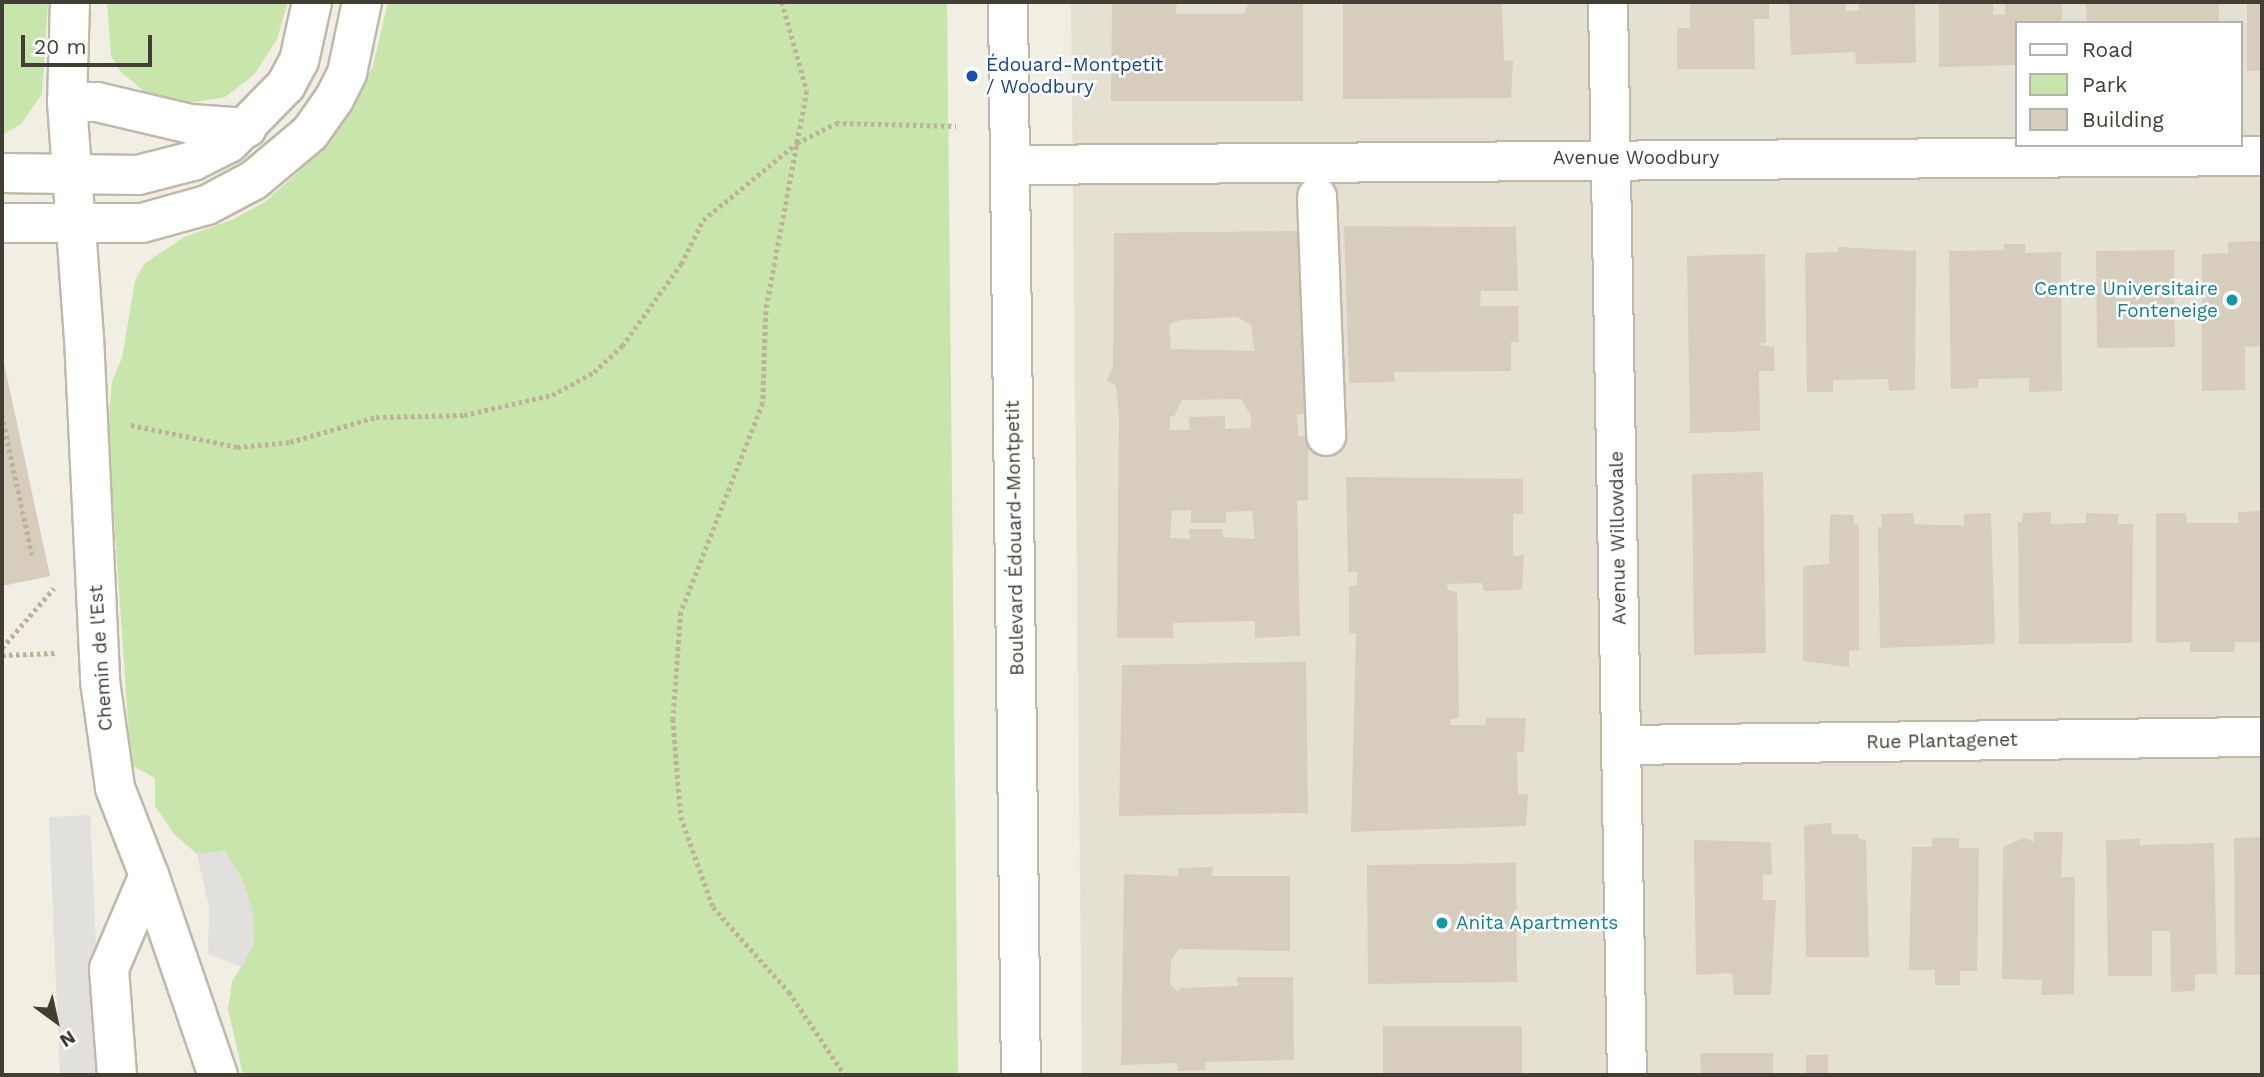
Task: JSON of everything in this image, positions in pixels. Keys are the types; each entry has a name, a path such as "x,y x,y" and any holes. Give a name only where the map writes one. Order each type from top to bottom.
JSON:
{"street":[{"name":"Chemin de l'Est","path":"70,2 67,102 107,738 116,788 218,1075"},
{"path":"2,173 73,176 138,174 193,161 229,143 247,128 286,85 299,61 312,2"},
{"path":"2,223 142,223 175,216 254,180 310,133 334,99 347,73 362,2"},
{"name":"Boulevard Édouard-Montpetit","path":"1008,2 1021,1075"},
{"name":"Avenue Willowdale","path":"1608,2 1627,1075"},
{"path":"67,102 97,102 191,124 247,128"},
{"name":"Avenue Woodbury","path":"1010,165 1610,158 2262,156"},
{"path":"1317,197 1326,436"},
{"name":"Rue Plantagenet","path":"1622,745 2262,737"},
{"path":"117,1075 109,969 149,876"}],"path":[{"path":"782,2 807,91 766,311 763,403 681,612 673,719 681,817 713,907 789,992 845,1075"},
{"path":"88,425 133,425 153,433 237,447 290,442 376,417 464,415 552,395 594,372 622,346 681,264 703,220 797,143 836,123 956,126"},
{"path":"2,415 32,555"},
{"path":"2,648 54,587"},
{"path":"2,655 57,653"}],"shaded area":[{"path":"1071,2 2262,2 2262,1075 1082,1075"},
{"path":"90,815 102,1075 60,1075 49,817"},
{"path":"225,851 244,882 253,913 254,943 242,967 208,954 209,907 197,854"}],"green space":[{"path":"2,2 48,2 42,94 21,124 2,135"},
{"path":"107,2 288,2 277,39 254,75 225,97 185,104 148,95 120,71 111,56"},
{"path":"388,2 947,2 958,1075 243,1075 228,1009 232,982 254,943 225,851 197,854 174,834 155,806 155,778 131,765 108,430 112,381 122,358 135,281 144,264 184,237 234,219 266,201 328,145 373,66"}],"building":[{"path":"1112,2 1177,2 1176,14 1244,14 1249,2 1303,2 1303,101 1111,101"},
{"path":"1343,2 1511,2 1502,5 1504,60 1513,61 1511,98 1343,99"},
{"path":"1690,2 1769,2 1769,19 1754,19 1755,69 1677,69 1677,28 1690,28"},
{"path":"1789,2 1845,2 1846,11 1859,10 1859,2 1915,2 1916,63 1856,64 1855,52 1791,55"},
{"path":"1939,2 1993,2 1993,15 2005,14 2005,2 2062,2 2062,21 2016,21 2016,65 1939,67"},
{"path":"2086,2 2219,2 2219,21 2087,21"},
{"path":"2247,2 2262,2 2262,71 2247,71"},
{"path":"1344,226 1516,227 1518,291 1481,291 1480,306 1518,306 1519,342 1511,342 1511,371 1394,372 1395,382 1349,383"},
{"path":"1307,231 1304,414 1297,414 1298,436 1308,436 1308,500 1297,501 1300,636 1255,638 1255,621 1173,623 1173,638 1117,638 1119,416 1116,386 1107,381 1113,366 1114,233","holes":["1237,317 1251,325 1254,351 1171,349 1169,325 1180,320","1241,399 1251,416 1251,428 1225,429 1225,416 1189,417 1190,430 1170,430 1170,416 1174,417 1182,400","1191,510 1191,523 1226,523 1226,512 1252,511 1255,539 1223,537 1222,529 1189,529 1190,539 1170,538 1172,511"]},
{"name":"Centre Universitaire Fonteneige","path":"2262,241 2262,346 2245,347 2245,390 2202,391 2202,254 2228,253 2228,242"},
{"path":"2004,244 2025,244 2025,253 2061,252 2062,391 2029,392 2029,378 1978,379 1978,388 1951,389 1949,251 2004,250"},
{"path":"1838,247 1916,251 1915,390 1889,391 1888,379 1833,380 1833,392 1807,392 1805,253 1838,252"},
{"path":"2174,250 2175,347 2097,348 2096,251"},
{"path":"1765,254 1766,343 1755,344 1774,347 1775,371 1759,371 1760,431 1690,433 1687,256"},
{"path":"2,354 50,576 2,586"},
{"path":"1763,472 1766,653 1694,655 1692,474"},
{"path":"1346,477 1523,479 1523,514 1513,514 1513,556 1524,555 1522,590 1484,591 1482,583 1447,584 1448,590 1457,592 1459,717 1450,720 1450,725 1485,725 1486,718 1526,718 1524,752 1517,752 1518,794 1528,794 1526,826 1351,832 1356,633 1349,633 1349,586 1357,586 1357,572 1348,572"},
{"path":"2262,511 2262,642 2235,642 2235,652 2190,652 2190,642 2156,643 2156,513 2186,513 2187,523 2239,523 2238,512"},
{"path":"2051,512 2051,524 2086,523 2086,513 2118,514 2118,524 2133,524 2132,643 2019,644 2018,522 2022,523 2023,513"},
{"path":"1913,513 1914,524 1964,525 1964,514 1991,513 1995,644 1880,648 1878,527 1882,527 1881,514"},
{"path":"1830,514 1854,515 1854,524 1859,525 1859,650 1849,651 1849,667 1803,661 1803,566 1829,564"},
{"path":"1306,662 1308,813 1119,816 1122,665"},
{"path":"1831,823 1832,834 1858,834 1859,839 1866,840 1869,957 1806,957 1804,825"},
{"path":"2034,832 2063,832 2061,877 2075,877 2074,994 2041,995 2042,980 2002,979 2003,847 2024,838 2034,842"},
{"path":"2262,837 2262,975 2235,975 2234,838"},
{"path":"1932,838 1959,838 1959,848 1979,848 1977,971 1960,971 1960,985 1935,985 1935,970 1909,970 1912,847 1932,847"},
{"path":"2140,839 2140,845 2214,843 2217,974 2195,974 2195,991 2171,992 2170,931 2152,931 2152,976 2108,976 2106,840"},
{"path":"1694,840 1771,842 1772,875 1763,874 1763,900 1776,900 1771,995 1734,995 1732,973 1696,975"},
{"name":"Anita Apartments","path":"1516,863 1517,982 1368,984 1367,865"},
{"path":"1213,867 1212,876 1290,876 1290,951 1179,949 1171,961 1170,984 1179,992 1179,988 1238,986 1237,977 1293,977 1294,1060 1205,1062 1205,1070 1178,1071 1177,1063 1121,1065 1124,874 1178,876 1178,868"},
{"path":"1383,1026 1522,1026 1522,1075 1383,1075"},
{"path":"1700,1053 1773,1053 1773,1075 1701,1075"},
{"path":"1806,1055 1828,1055 1828,1075 1806,1075"}],"place":[{"name":"Édouard-Montpetit / Woodbury","path":"972,76"},
{"name":"Centre Universitaire Fonteneige","path":"2232,300"},
{"name":"Anita Apartments","path":"1442,923"}]}
